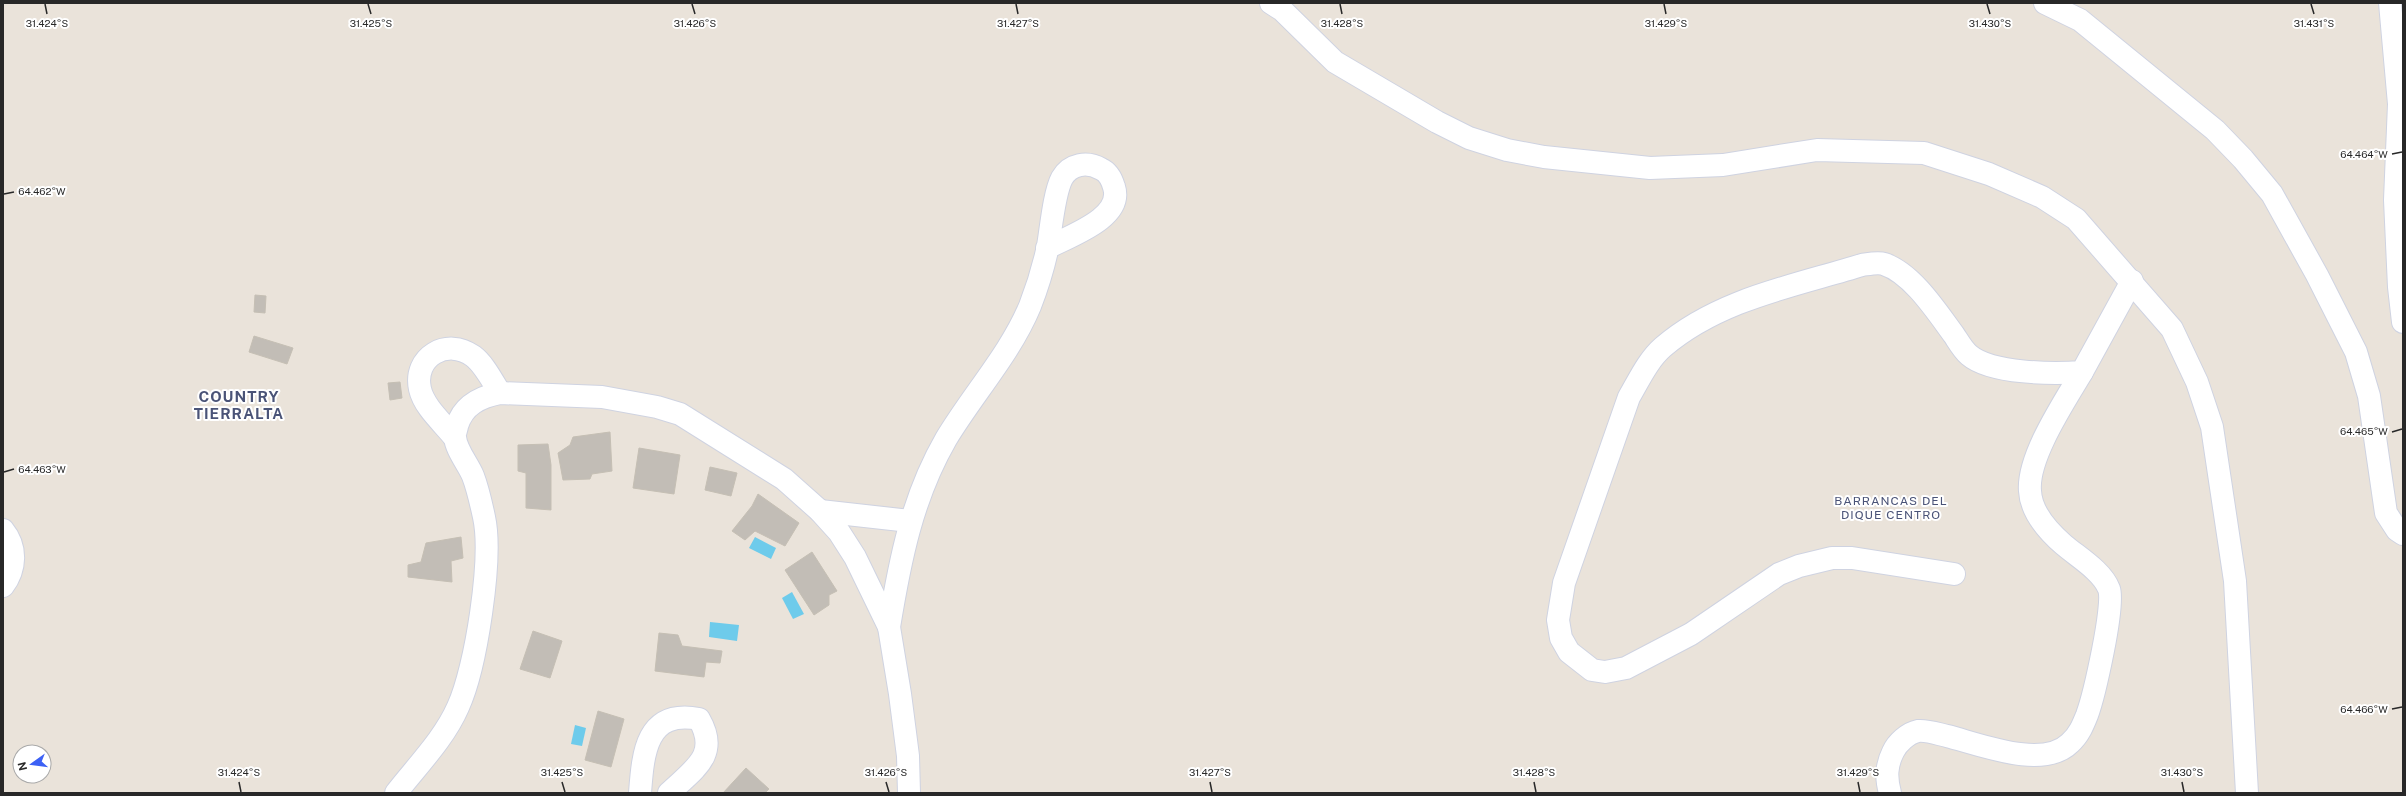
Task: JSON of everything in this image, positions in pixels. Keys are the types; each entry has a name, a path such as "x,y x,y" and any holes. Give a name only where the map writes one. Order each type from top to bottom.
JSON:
{"street":[{"path":"1271,3 1282,10 1336,62 1437,122 1469,138 1507,150 1544,157 1657,168 1723,165 1817,150 1924,153 1989,174 2042,197 2076,219 2132,281 2172,329 2197,382 2212,426 2235,581 2247,793"},
{"path":"2045,3 2080,20 2215,130 2243,159 2272,194 2317,275 2356,352 2370,396 2386,513 2397,530 2403,534"},
{"path":"2390,3 2399,104 2395,200 2399,287 2403,322"},
{"path":"889,627 910,521 920,493 946,439 1020,329 1031,304 1047,248"},
{"path":"1954,574 1852,558 1832,558 1799,566 1779,574 1691,634 1626,668 1605,672 1592,670 1569,652 1561,638 1558,620 1564,583 1629,397 1645,369 1662,347 1710,314 1731,304 1862,264 1883,264 1905,276 1928,300 1969,355 1991,365 2021,371 2082,372"},
{"path":"1890,793 1887,781 1888,763 1895,748 1904,738 1917,731 1934,733 2026,756 2048,754 2061,750 2080,731 2088,712 2100,660 2110,601 2109,590 2103,579 2049,532 2035,509 2030,492 2030,475 2051,425 2132,281"},
{"path":"396,793 444,732 458,707 468,675 479,619 486,571 485,519 473,476 454,437 428,405 420,390 419,375 423,363 431,354 447,349 462,350 474,356 500,393"},
{"path":"454,437 460,416 471,405 485,396 500,393 602,397 657,407 680,414 784,479 820,511 839,532 855,557 889,627 901,702 909,793"},
{"path":"820,511 910,521"},
{"path":"3,530 8,536 13,550 13,565 9,578 3,586"},
{"path":"640,793 643,755 653,732 665,721 682,716 699,719 706,731 709,743 705,755 696,768 669,793"}],"water":[{"path":"755,537 776,548 771,559 749,548"},
{"path":"792,592 804,614 793,619 782,598"},
{"path":"710,622 739,625 737,641 709,637"},
{"path":"575,725 586,728 582,746 571,744"}],"building":[{"path":"255,295 266,296 265,313 254,312"},
{"path":"254,336 293,348 287,364 249,352"},
{"path":"400,382 402,398 390,400 388,383"},
{"path":"610,432 612,471 592,474 590,479 563,480 558,453 570,445 573,437"},
{"path":"548,444 551,465 551,510 526,508 526,473 518,471 518,445"},
{"path":"639,448 680,455 674,494 633,488"},
{"path":"710,467 737,473 731,496 705,490"},
{"path":"758,494 799,523 785,546 755,531 745,540 732,531 752,506"},
{"path":"461,537 463,558 451,561 452,582 408,577 408,565 421,562 426,543"},
{"path":"812,552 837,591 829,595 829,605 814,615 785,570"},
{"path":"533,631 562,641 550,678 520,669"},
{"path":"659,633 678,635 682,646 722,651 720,663 706,662 704,677 655,671"},
{"path":"598,711 624,719 611,767 585,760"},
{"path":"746,768 769,789 765,793 723,793"}],"district":[{"name":"COUNTRY TIERRALTA","path":"239,404"},
{"name":"BARRANCAS DEL DIQUE CENTRO","path":"1891,508"}]}
